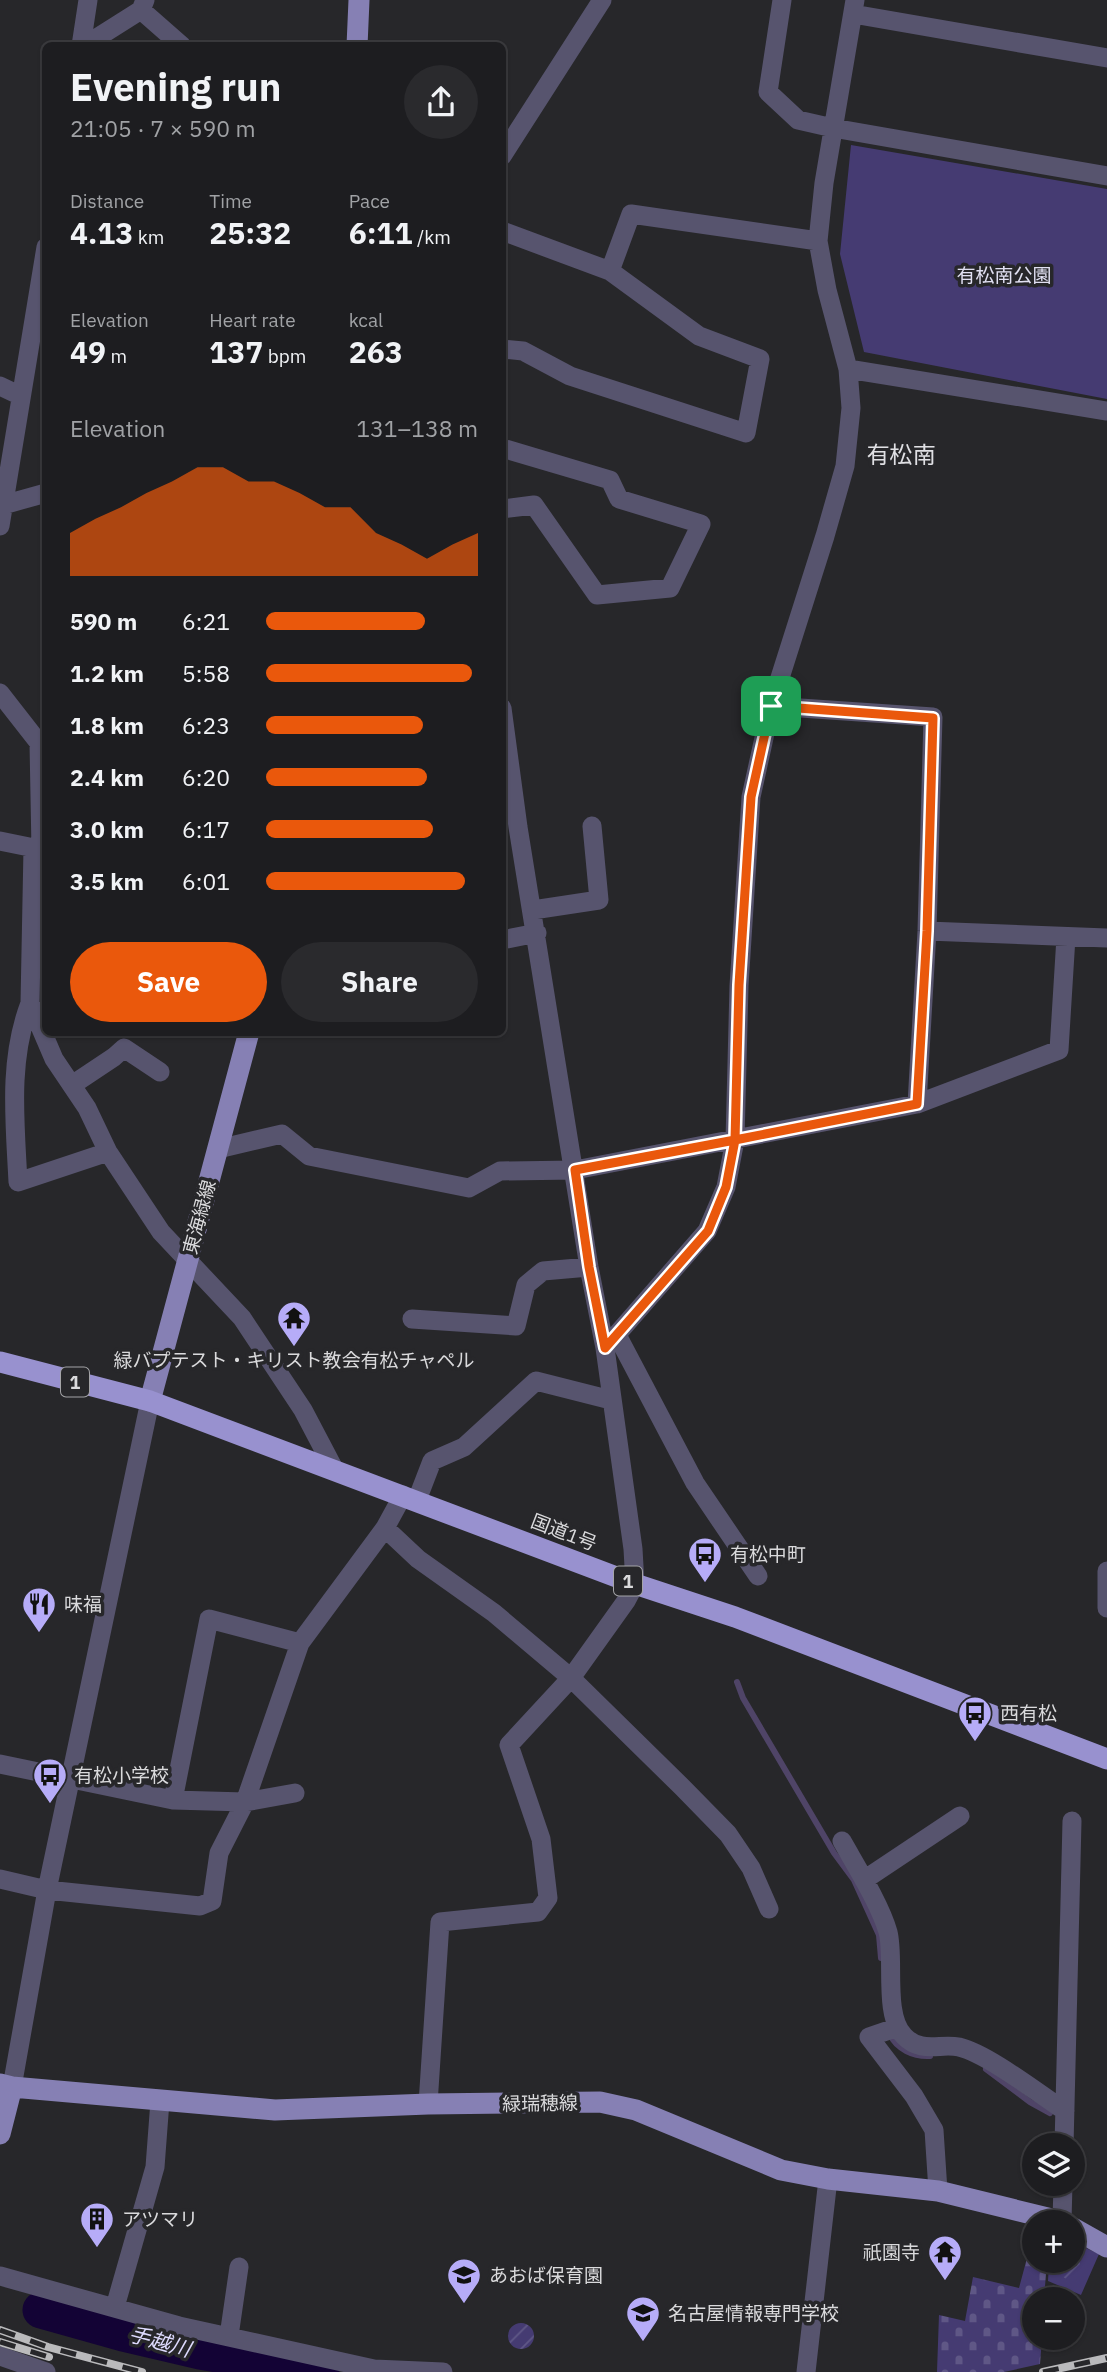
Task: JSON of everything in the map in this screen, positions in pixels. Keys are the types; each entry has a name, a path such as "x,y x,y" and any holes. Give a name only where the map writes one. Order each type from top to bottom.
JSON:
{"highway":[{"name":"国道1号","path":"0,1363 150,1401 635,1584 735,1617 1107,1759"}],"main road":[{"path":"357,42 359,0"},
{"name":"東海緑線","path":"150,1401 248,1036"},
{"path":"0,2134 6,2085"},
{"name":"緑瑞穂線","path":"6,2085 275,2110 428,2104 600,2102 636,2110 781,2170 828,2179 938,2191 1022,2213"},
{"name":"緑瑞穂線","path":"1085,2234 1107,2246"}],"street":[{"path":"83,42 88,0"},
{"path":"506,150 602,0"},
{"path":"782,0 768,92 798,120 1107,176"},
{"path":"88,42 143,5 178,42"},
{"path":"428,2104 440,1922 538,1912 548,1898 541,1839 509,1745 571,1678 626,1601 635,1584 633,1549 611,1400 611,1341 708,1231 726,1187 735,1140 739,985 751,797 771,706 845,466 851,408 848,369 827,290 818,241 824,183 854,7 1107,58"},
{"path":"610,271 631,214 818,241"},
{"path":"506,232 610,271 699,336 760,359 746,433 570,376 523,351 506,349"},
{"path":"0,526 42,270"},
{"path":"848,369 1107,411"},
{"path":"0,386 20,396"},
{"path":"506,449 610,480 619,499 701,524 670,588 597,595 534,505 506,508"},
{"path":"3,505 42,494"},
{"path":"0,693 42,740 40,849 30,1003 24,1018 13,1076 18,1182 108,1152"},
{"path":"771,706 933,718 927,931 917,1104"},
{"path":"506,768 510,827 533,910 589,1267 611,1341 695,1483 758,1576"},
{"path":"533,910 599,900 592,827"},
{"path":"0,841 40,849"},
{"path":"927,931 1107,938"},
{"path":"506,939 537,933"},
{"path":"218,1149 282,1134 309,1156 469,1188 500,1171 575,1170 917,1104 1059,1050 1066,937"},
{"path":"30,1003 42,1031"},
{"path":"44,1036 54,1059 87,1108 108,1152 161,1233 210,1282 250,1329 303,1410 334,1469"},
{"path":"72,1085 124,1048 160,1072"},
{"path":"411,1319 516,1326 526,1285 543,1271 589,1267"},
{"path":"0,1879 47,1891 200,1906 212,1901 219,1853 245,1802 300,1643 410,1497 432,1461 464,1447 536,1381 611,1400"},
{"path":"6,2085 150,1401"},
{"path":"385,1528 418,1559 494,1613 571,1678 728,1834 751,1868 769,1909"},
{"path":"1107,1571 1107,1608"},
{"path":"173,1800 209,1619 300,1643"},
{"path":"0,1764 173,1800 245,1802 295,1793"},
{"path":"864,1880 960,1816"},
{"path":"1064,2133 1072,1821"},
{"path":"842,1841 864,1880 888,1933 891,1990 898,2027 905,2038 928,2049 959,2047 987,2061 1065,2111"},
{"path":"898,2027 869,2037 914,2096 934,2130 938,2191"},
{"path":"115,2307 155,2167 160,2101"},
{"path":"806,2372 828,2179"},
{"path":"229,2336 239,2267"},
{"path":"0,2276 179,2326 374,2368 443,2372"},
{"path":"3,2362 46,2372"}],"green space":[{"name":"有松南公園","path":"851,145 1107,189 1107,399 864,352 840,254"},
{"path":"1085,2248 1099,2254 1085,2287 1062,2287 1048,2281 1048,2273 1085,2273"},
{"path":"1023,2273 1046,2273 1045,2287 1022,2287 1022,2350 1041,2350 1040,2364 1004,2372 937,2372 939,2315 965,2321 973,2277 1019,2288"},
{"path":"1061,2273 1081,2273 1076,2280"},
{"path":"521,2323 530,2327 534,2336 530,2345 521,2349 512,2345 508,2336 512,2327"}],"waterway":[{"path":"737,1682 743,1698 834,1853 854,1880 879,1935 881,1958"},
{"path":"890,2034 906,2051 930,2056"},
{"path":"986,2069 1030,2102 1050,2113"},
{"name":"手越川","path":"41,2310 200,2351 321,2372"}],"railway":[{"path":"0,2330 48,2347 142,2372"},
{"path":"0,2342 49,2357"},
{"path":"1043,2372 1107,2358"}],"place":[{"name":"緑バプテスト・キリスト教会有松チャペル","path":"294,1348"},
{"name":"有松中町","path":"705,1584"},
{"name":"味福","path":"39,1634"},
{"name":"西有松","path":"975,1743"},
{"name":"有松小学校","path":"50,1805"},
{"name":"アツマリ","path":"97,2249"},
{"name":"祇園寺","path":"945,2282"},
{"name":"あおば保育園","path":"464,2305"},
{"name":"名古屋情報専門学校","path":"643,2343"}],"district":[{"name":"有松南","path":"901,454"}],"route":[{"path":"771,706 751,797 739,985 735,1140 575,1170 589,1267 605,1348 708,1231 726,1187 735,1140 917,1104 927,931 933,718 771,706"}]}
